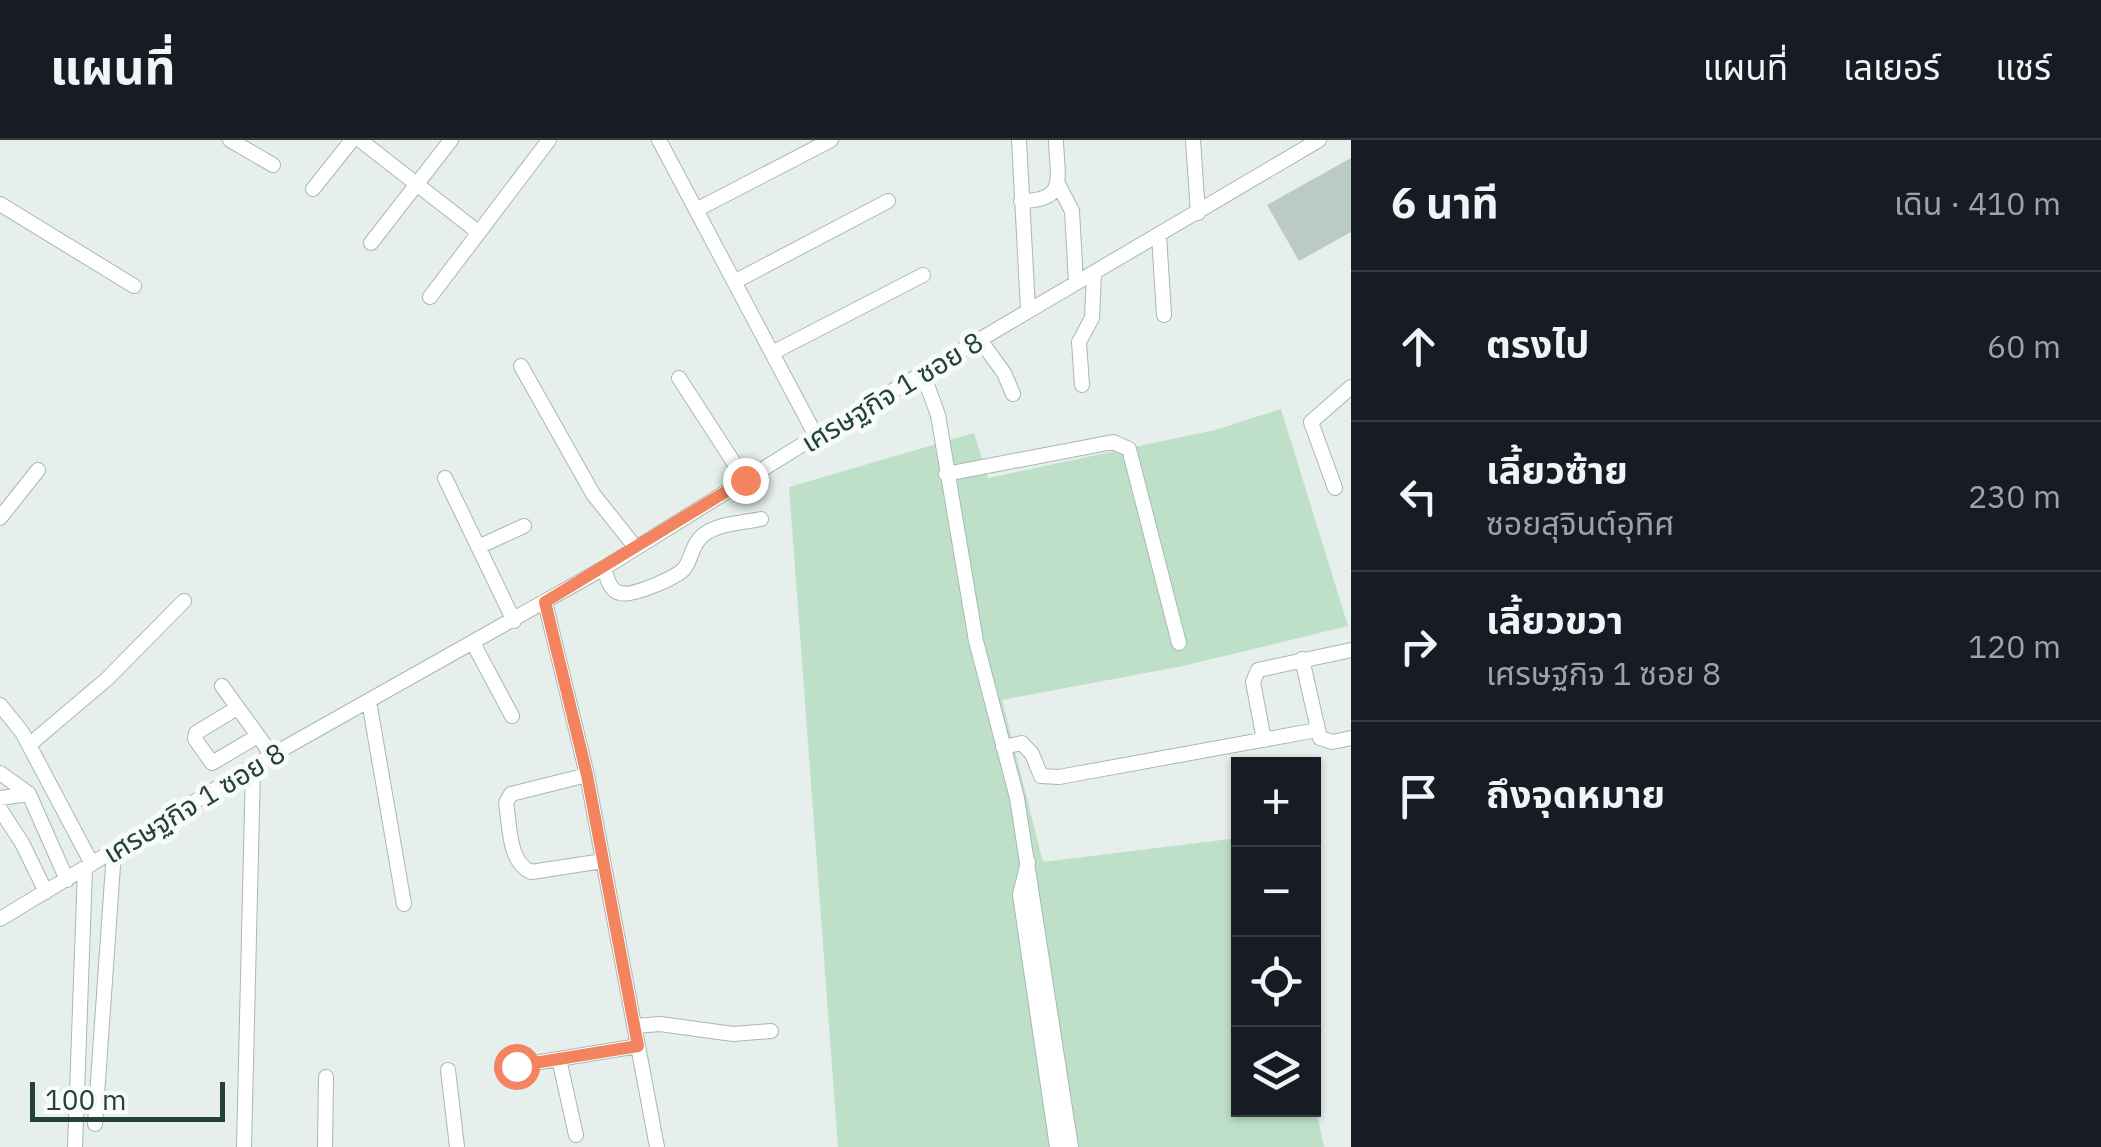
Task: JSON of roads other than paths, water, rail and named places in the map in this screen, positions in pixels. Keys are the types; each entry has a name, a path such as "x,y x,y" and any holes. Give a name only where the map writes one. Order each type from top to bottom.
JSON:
{"street":[{"path":"230,140 273,165"},
{"path":"313,189 352,140"},
{"path":"360,140 478,232"},
{"path":"372,243 451,140"},
{"path":"430,297 549,140"},
{"path":"660,140 816,436"},
{"path":"696,210 831,140"},
{"path":"1019,140 1028,310"},
{"path":"1022,201 1044,201 1052,196 1057,182 1056,140"},
{"path":"1193,140 1198,212"},
{"name":"เศรษฐกิจ 1 ซอย 8","path":"0,920 272,755 604,568 816,436 1320,140"},
{"path":"1057,182 1072,211 1076,283"},
{"path":"734,282 888,201"},
{"path":"0,204 134,286"},
{"path":"1159,235 1164,315"},
{"path":"1082,384 1079,342 1092,318 1094,273"},
{"path":"772,353 923,276"},
{"path":"980,340 1014,394"},
{"path":"521,366 593,494 636,548"},
{"path":"923,374 938,414 976,641 1028,861 1071,1147"},
{"path":"678,378 745,480"},
{"path":"1335,488 1311,422 1351,388"},
{"path":"946,474 1112,442 1130,449 1180,643"},
{"path":"0,518 38,470"},
{"path":"445,478 514,620"},
{"path":"604,568 611,587 617,593 628,594 675,578 688,564 690,550 700,537 713,529 762,519"},
{"path":"478,548 524,526"},
{"path":"28,744 107,679 184,601"},
{"path":"545,602 587,775 657,1147"},
{"path":"472,643 512,716"},
{"path":"1264,740 1254,675 1267,666 1351,650"},
{"path":"1302,659 1317,730 1326,742 1351,738"},
{"path":"222,686 272,755"},
{"path":"368,702 404,904"},
{"path":"0,705 28,744 88,867 75,1147"},
{"path":"237,708 196,733 195,739 212,763 256,737"},
{"path":"1003,747 1022,743 1032,754 1041,776 1059,777 1317,730"},
{"path":"244,1147 253,767"},
{"path":"0,773 30,794 67,880"},
{"path":"587,775 511,794 506,803 516,859 531,872 603,861"},
{"path":"0,798 30,794"},
{"path":"0,809 46,892"},
{"path":"96,1124 114,850"},
{"path":"1028,861 1020,895 1056,1147"},
{"path":"634,1026 660,1024 732,1034 771,1031"},
{"path":"516,1066 638,1046"},
{"path":"559,1059 576,1135"},
{"path":"448,1070 457,1147"},
{"path":"325,1147 326,1077"}]}
